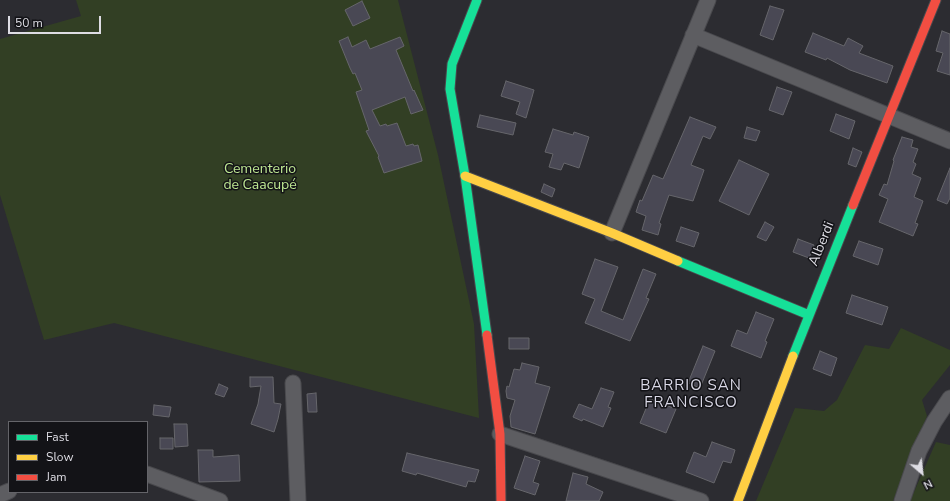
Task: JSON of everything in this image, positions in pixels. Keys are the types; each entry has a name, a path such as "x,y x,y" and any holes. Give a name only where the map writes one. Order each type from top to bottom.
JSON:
{"street":[{"path":"477,0 452,64 450,89 465,176 500,434 501,501"},
{"path":"612,234 708,0"},
{"name":"Alberdi","path":"738,501 809,315 936,0"},
{"path":"693,35 950,142"},
{"path":"465,176 612,234 809,315"},
{"path":"293,383 298,501"},
{"path":"902,501 920,452 934,422 950,398"},
{"path":"500,434 700,501"},
{"path":"148,474 220,501"}],"green space":[{"name":"Cementerio de Caacupé","path":"76,0 398,0 438,155 474,324 479,418 114,323 44,340 0,195 0,39 81,16"},
{"path":"901,328 950,350 950,365 922,400 927,416 893,501 756,501 795,408 824,411 837,400 865,345 889,349"},
{"path":"936,442 950,445 950,501 910,501"}],"building":[{"path":"362,1 370,18 353,26 345,10"},
{"path":"770,6 784,10 773,40 760,35"},
{"path":"942,31 950,34 950,75 937,71 943,53 936,51"},
{"path":"813,33 844,46 848,38 863,46 859,53 893,66 887,83 850,70 827,58 826,60 805,52"},
{"path":"348,37 352,47 366,40 370,49 400,37 404,46 396,50 413,91 414,90 423,110 411,114 405,97 372,110 380,126 386,124 387,126 397,123 406,146 413,144 414,146 418,145 422,161 384,173 378,157 379,156 366,131 369,130 356,92 362,90 355,73 353,74 350,68 339,41"},
{"path":"506,81 534,90 526,118 516,114 520,102 501,96"},
{"path":"777,87 792,92 783,115 769,110"},
{"path":"836,114 855,121 849,139 830,131"},
{"path":"480,115 516,123 513,135 477,127"},
{"path":"690,117 716,127 710,139 703,136 691,165 704,170 693,201 669,195 659,223 661,224 658,235 642,230 646,216 636,212 640,200 642,201 653,175 663,179"},
{"path":"747,127 760,131 756,141 744,138"},
{"path":"553,129 573,135 574,132 589,137 579,168 564,163 561,170 549,167 553,154 545,152"},
{"path":"902,137 913,140 911,147 918,149 913,162 916,164 912,174 921,178 914,197 923,201 915,223 918,224 913,236 879,222 888,199 879,195 884,184 887,185 894,161 893,160"},
{"path":"853,148 862,152 856,167 848,164"},
{"path":"739,160 769,174 749,215 719,201"},
{"path":"950,168 950,198 947,204 937,200"},
{"path":"544,184 555,189 552,197 541,192"},
{"path":"765,222 774,227 766,241 757,237"},
{"path":"681,227 699,233 694,247 676,241"},
{"path":"798,239 814,245 809,258 793,252"},
{"path":"859,241 883,249 878,265 853,256"},
{"path":"595,259 618,267 601,311 623,320 643,269 656,274 646,298 649,299 630,341 585,323 595,299 582,294"},
{"path":"852,295 888,307 882,325 846,313"},
{"path":"756,312 774,319 765,341 767,342 761,358 731,346 737,330 747,334"},
{"path":"509,338 529,338 529,349 509,349"},
{"path":"703,346 715,351 700,388 688,383"},
{"path":"820,351 837,358 831,376 813,369"},
{"path":"522,363 539,367 535,383 550,387 535,434 511,427 510,416 515,400 507,398 506,391 507,386 509,387 514,369 520,370"},
{"path":"250,377 273,377 274,403 281,404 274,432 251,424 258,404 261,386 250,387"},
{"path":"219,384 228,388 224,397 215,394"},
{"path":"601,388 614,392 608,407 611,408 603,427 583,419 582,421 573,417 579,404 592,409"},
{"path":"316,393 317,412 308,412 307,394"},
{"path":"650,399 676,409 666,433 640,423"},
{"path":"154,405 171,407 169,417 153,415"},
{"path":"174,424 187,424 188,446 175,447"},
{"path":"160,438 173,438 173,449 160,449"},
{"path":"712,442 735,450 731,463 723,461 714,483 686,472 694,452 706,457"},
{"path":"198,450 213,450 213,457 239,455 240,481 199,482"},
{"path":"407,453 479,470 475,482 468,481 466,487 417,473 416,475 402,471"},
{"path":"525,456 540,461 533,482 539,484 535,495 514,488"},
{"path":"573,473 588,477 586,484 603,492 599,501 566,501"}],"traffic: fast":[{"path":"477,0 452,64 450,89 465,176 487,335"},
{"path":"793,356 853,205"},
{"path":"678,261 809,315"}],"traffic: slow":[{"path":"465,176 612,233 678,261"},
{"path":"738,501 793,356"}],"traffic: jam":[{"path":"853,205 936,0"},
{"path":"487,335 500,434 501,501"}],"district":[{"name":"BARRIO SAN FRANCISCO","path":"691,394"}]}
